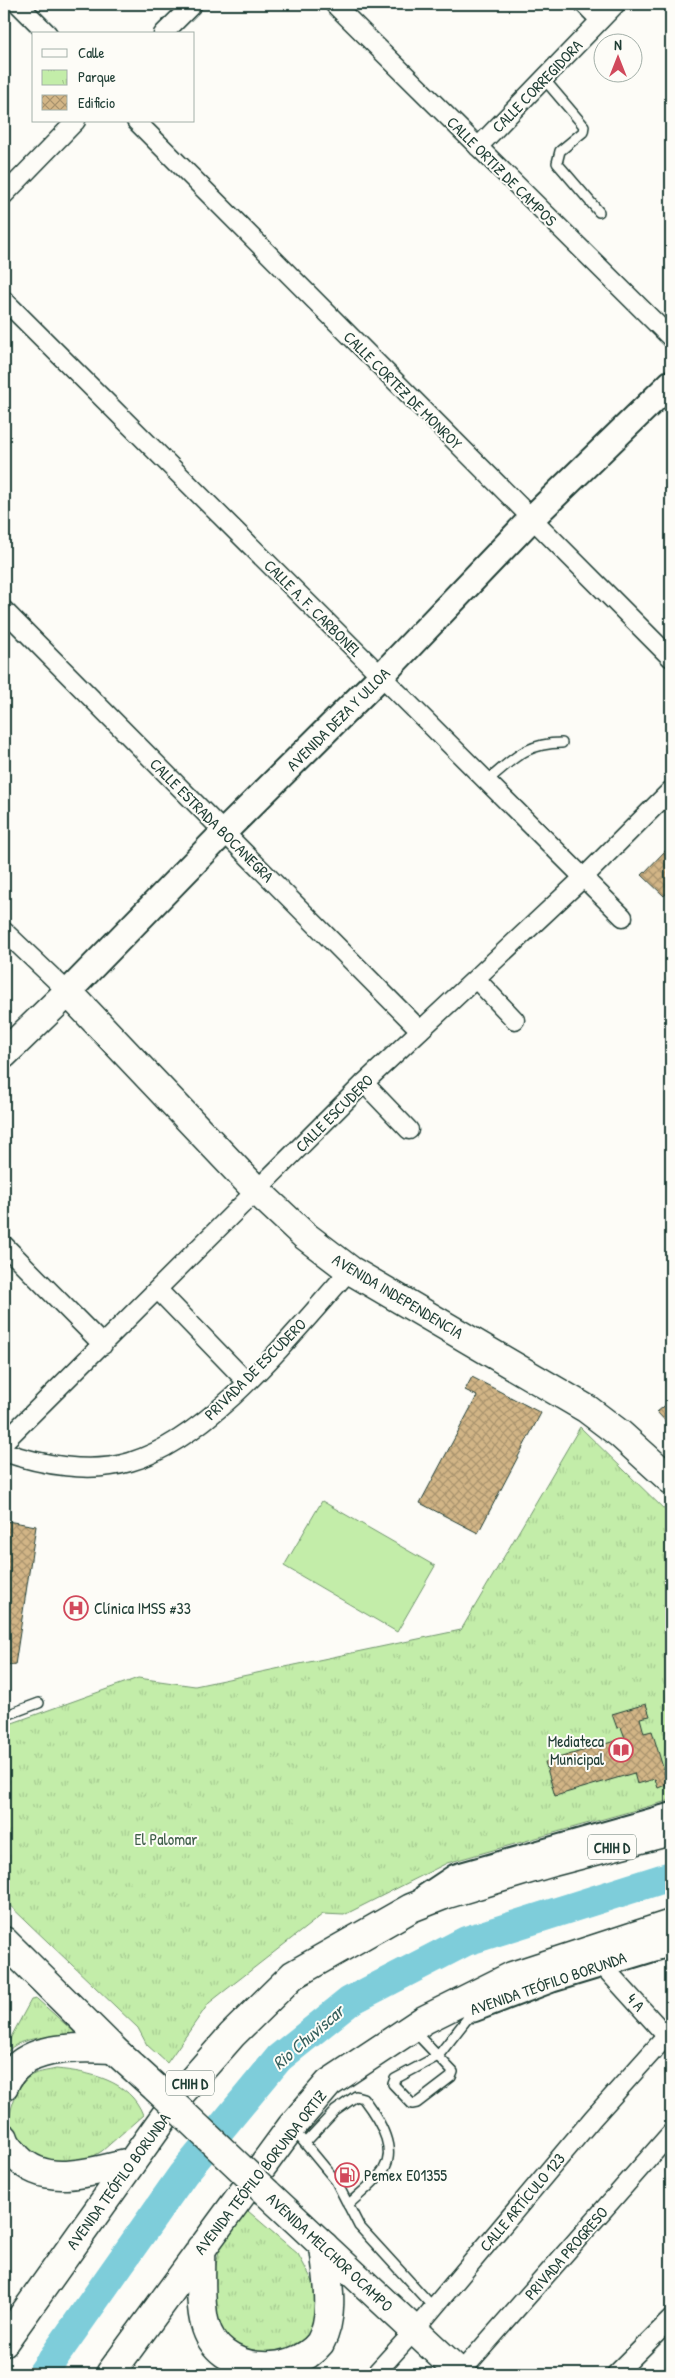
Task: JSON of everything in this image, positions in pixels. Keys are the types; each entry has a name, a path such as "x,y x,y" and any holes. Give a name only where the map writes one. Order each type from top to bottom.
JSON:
{"main road":[{"name":"AVENIDA DEZA Y ULLOA","path":"4,1054 68,992 224,832 381,676 532,518 671,384"},
{"name":"AVENIDA INDEPENDENCIA","path":"68,992 257,1191 304,1235 350,1270 587,1409 620,1434 671,1480"},
{"name":"AVENIDA TEÓFILO BORUNDA","path":"4,2342 182,2092 232,2036 293,1975 411,1908 456,1876 671,1816"},
{"name":"AVENIDA TEÓFILO BORUNDA","path":"411,1908 444,1895 553,1862 671,1831"},
{"name":"AVENIDA TEÓFILO BORUNDA ORTIZ","path":"110,2374 201,2248 298,2135 329,2083 418,2025 512,1976 671,1924"},
{"name":"AVENIDA MELCHOR OCAMPO","path":"4,1941 113,2050 461,2374"},
{"name":"AVENIDA TEÓFILO BORUNDA","path":"418,2025 455,2016 552,1979 671,1943"},
{"path":"4,2086 6,2078 24,2062 44,2052 75,2047 113,2050"},
{"path":"4,2138 5,2144 24,2165 40,2172 66,2176 131,2162"},
{"path":"201,2248 205,2324 218,2352 238,2366 261,2373 284,2371 306,2360 320,2344 328,2322 329,2295 324,2246"}],"street":[{"path":"18,4 46,32"},
{"path":"165,32 193,4"},
{"name":"CALLE ORTIZ DE CAMPOS","path":"334,4 671,338"},
{"path":"584,4 600,20"},
{"name":"CALLE CORREGIDORA","path":"478,147 616,4"},
{"path":"4,195 75,122"},
{"name":"CALLE CORTEZ DE MONROY","path":"137,122 671,658"},
{"name":"CALLE A. F. CARBONEL","path":"4,300 623,917"},
{"name":"CALLE ESTRADA BOCANEGRA","path":"4,610 420,1030"},
{"name":"CALLE ESCUDERO","path":"4,1442 364,1083 584,877 671,790"},
{"path":"4,931 68,992"},
{"path":"476,979 515,1020"},
{"path":"364,1083 409,1130"},
{"path":"4,1245 103,1345"},
{"name":"PRIVADA DE ESCUDERO","path":"4,1452 34,1462 67,1466 96,1466 129,1463 167,1448 192,1432 247,1382 350,1270"},
{"path":"158,1290 247,1382"},
{"name":"4 A","path":"601,1964 670,2036"},
{"name":"CALLE ARTÍCULO 123","path":"375,2374 414,2331 593,2118 670,2036"},
{"name":"PRIVADA PROGRESO","path":"461,2374 671,2133"},
{"path":"616,2374 671,2319"}],"lane":[{"path":"544,79 584,126 583,132 560,151 557,163 599,212"},
{"path":"487,781 525,749 548,743 562,742"},
{"path":"4,1716 39,1703"},
{"path":"418,2025 438,2056 453,2072 451,2078 417,2104 412,2104 393,2084 395,2079 438,2056 478,2006"},
{"path":"348,2204 385,2169 389,2152 376,2115 363,2098 356,2096 298,2135 336,2181 359,2226 433,2307"}],"green space":[{"name":"El Palomar","path":"580,1427 671,1516 671,1800 447,1863 344,1915 323,1914 209,2003 167,2063 147,2045 138,2028 4,1900 4,1726 138,1678 195,1686 461,1630"},
{"path":"322,1501 435,1566 397,1632 284,1566"},
{"path":"37,1999 74,2032 72,2037 25,2041 9,2050 4,2057 4,2050 31,2000"},
{"path":"56,2069 82,2073 107,2080 129,2093 143,2115 102,2151 79,2165 37,2161 8,2132 13,2102 24,2082 35,2074"},
{"path":"248,2211 298,2254 318,2291 313,2340 296,2356 231,2353 208,2301 220,2246"}],"building":[{"path":"671,842 671,853 666,848"},
{"path":"666,850 671,855 671,888 664,896 642,875"},
{"path":"472,1377 541,1413 478,1533 420,1503 477,1396 465,1390"},
{"path":"668,1403 671,1406 671,1427 657,1412"},
{"path":"7,1521 36,1526 15,1665 4,1664 4,1541"},
{"name":"Mediateca Municipal","path":"646,1704 650,1716 640,1718 644,1733 652,1731 668,1784 658,1788 655,1779 637,1784 634,1773 555,1796 545,1762 625,1738 621,1727 617,1728 612,1714"}],"waterway":[{"name":"Rio Chuviscar","path":"42,2374 183,2174 279,2058 350,2001 466,1941 671,1876"}],"place":[{"name":"Clínica IMSS #33","path":"76,1608"},
{"name":"Mediateca Municipal","path":"621,1750"},
{"name":"Pemex E01355","path":"347,2175"}]}
